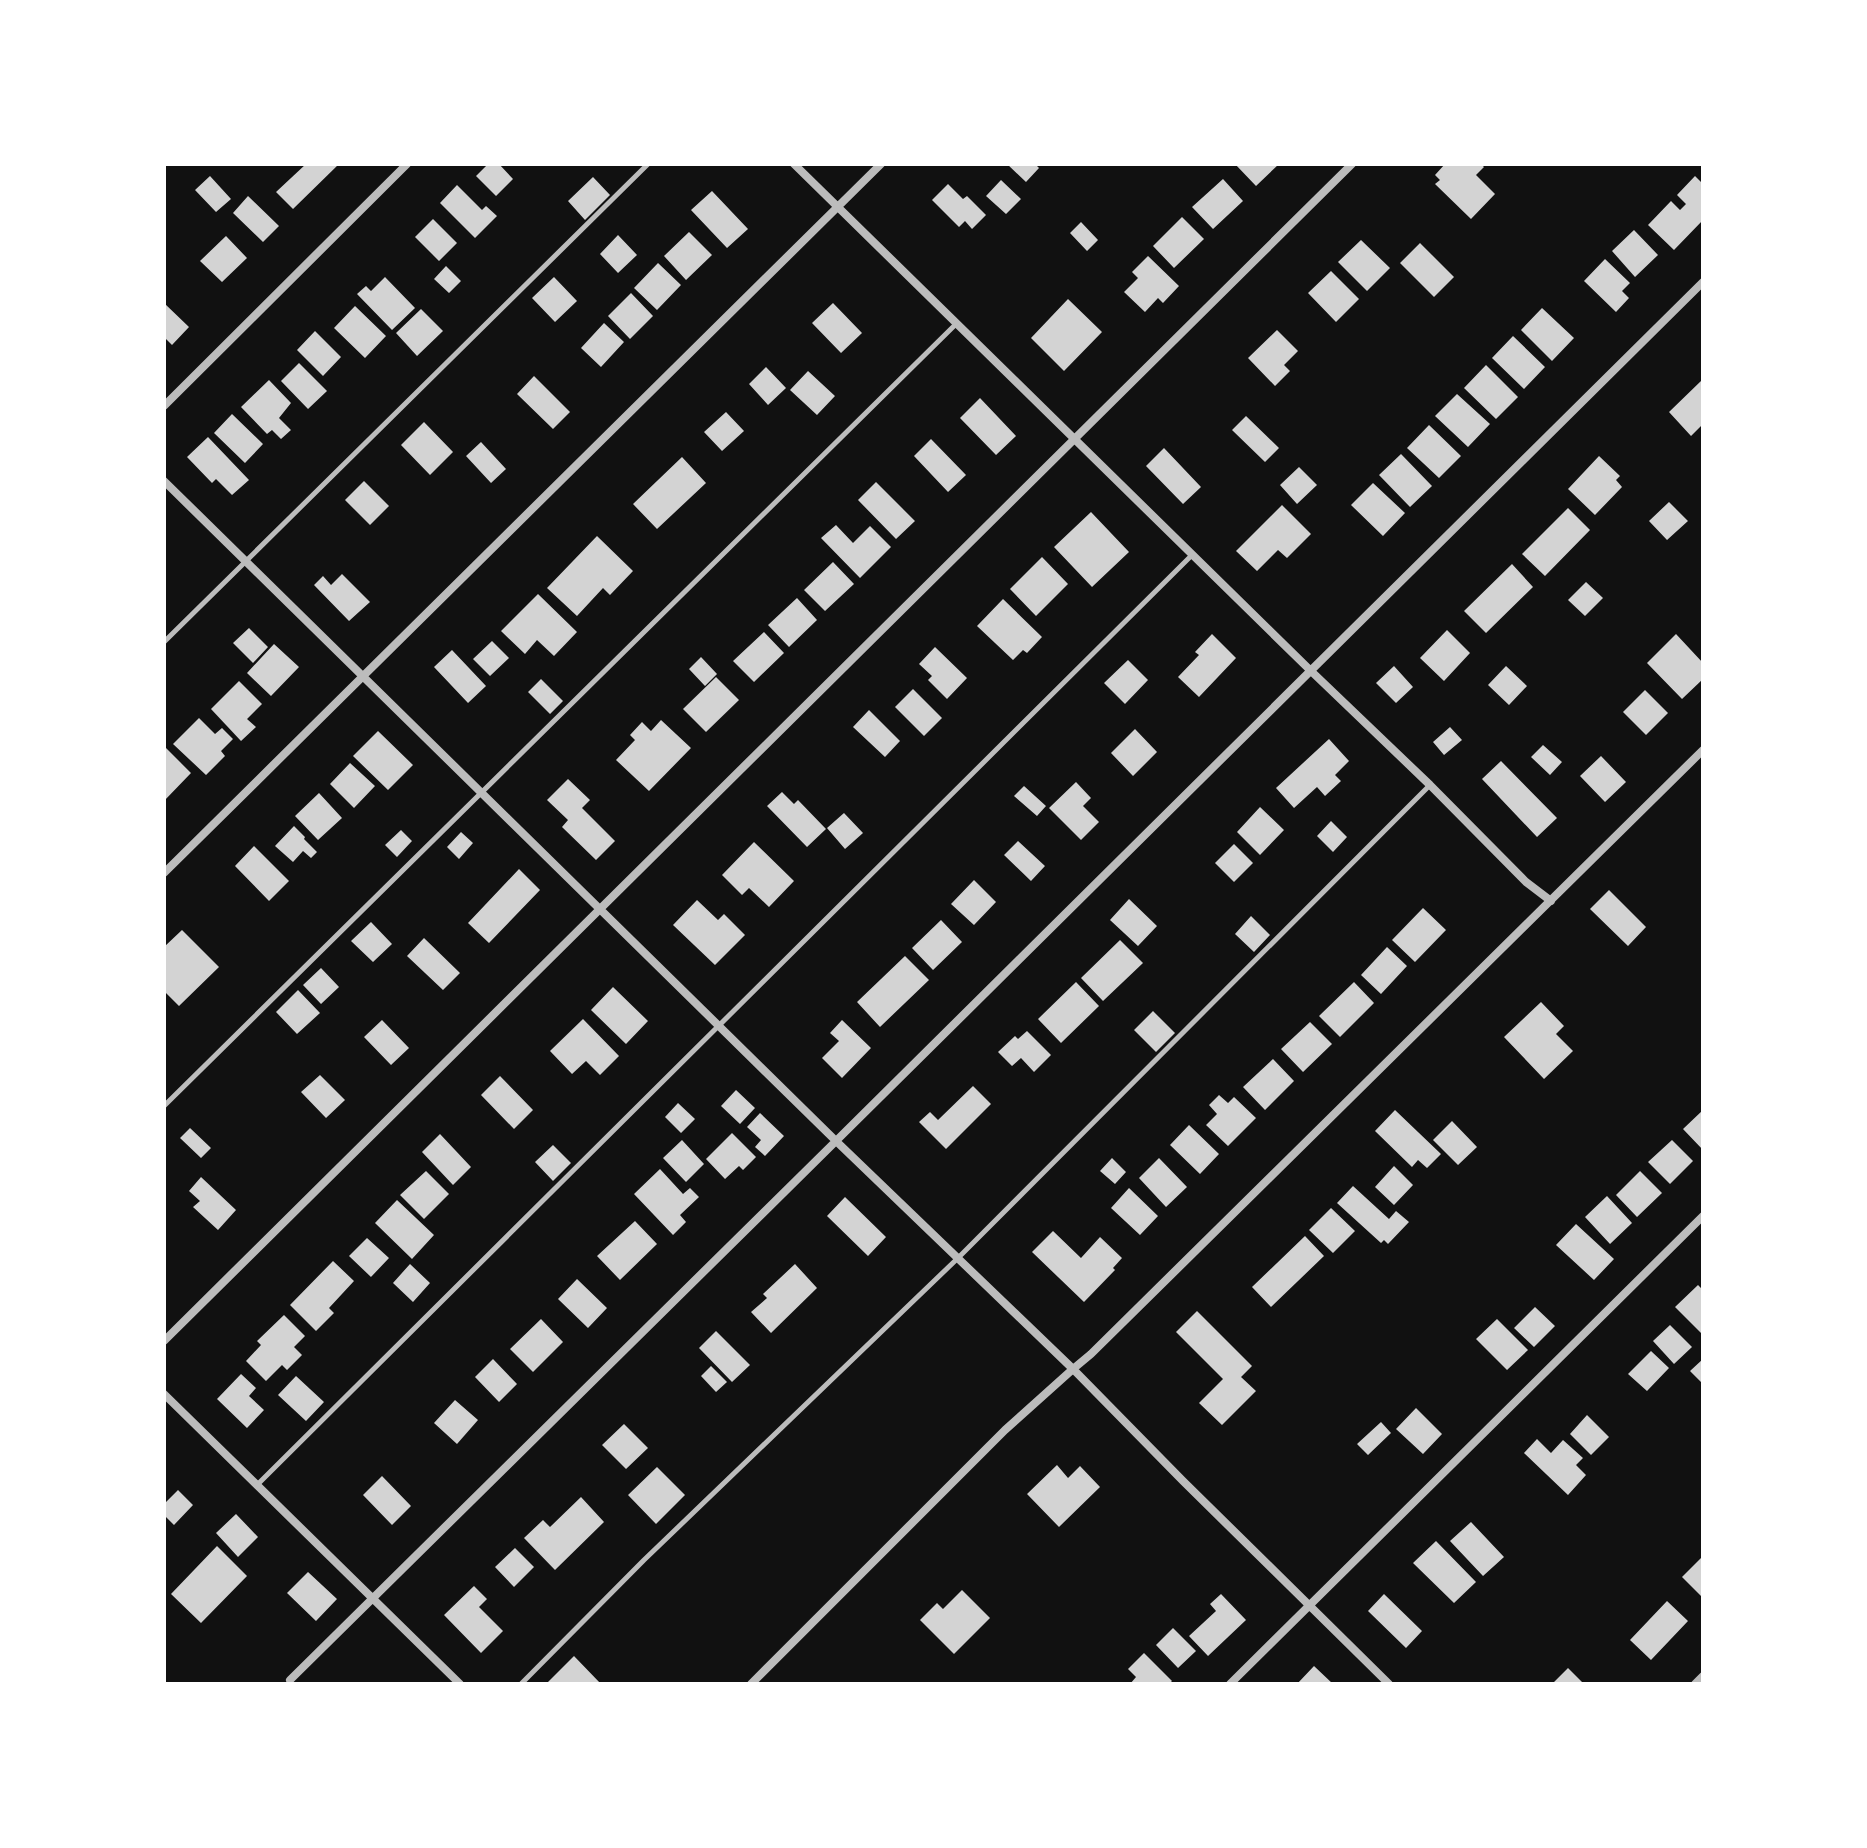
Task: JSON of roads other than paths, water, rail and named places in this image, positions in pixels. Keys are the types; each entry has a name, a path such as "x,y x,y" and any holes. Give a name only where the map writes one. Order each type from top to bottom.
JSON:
{"street":[{"path":"164,406 407,164"},
{"path":"794,164 1526,882 1551,901"},
{"path":"164,873 881,164"},
{"path":"164,1341 1352,164"},
{"path":"290,1680 1703,282"},
{"path":"164,481 836,1141 1073,1369 1389,1684"},
{"path":"751,1684 1005,1430 1091,1354 1703,750"},
{"path":"1230,1684 1703,1216"},
{"path":"164,1394 460,1684"},
{"path":"1695,1684 1703,1676"}],"lane":[{"path":"164,642 648,164"},
{"path":"164,1106 957,323"},
{"path":"257,1485 1192,555"},
{"path":"521,1684 644,1560 958,1258 1430,785"}]}
